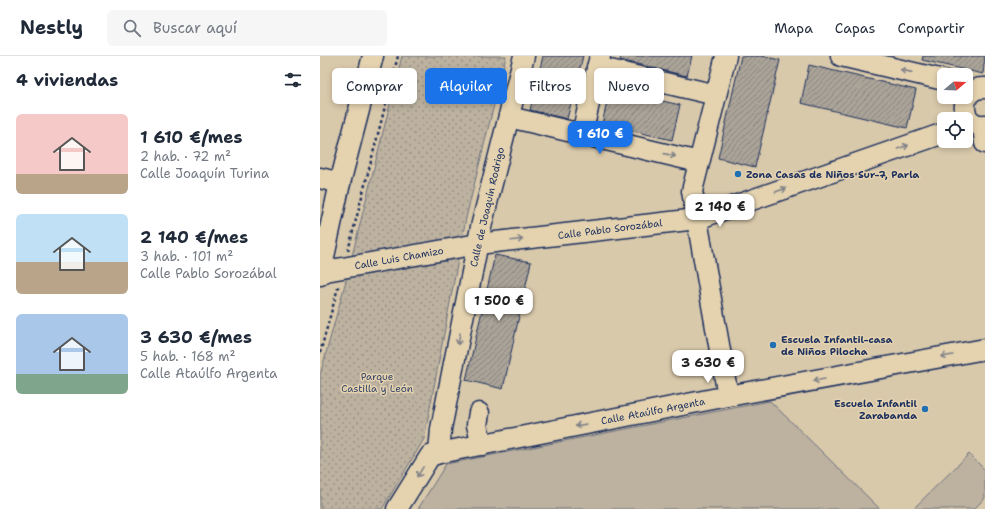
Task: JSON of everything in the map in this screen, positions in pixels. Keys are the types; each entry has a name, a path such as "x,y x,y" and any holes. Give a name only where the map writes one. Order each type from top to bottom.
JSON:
{"street":[{"path":"320,273 340,184 373,56"},
{"name":"Calle de Joaquín Rodrigo","path":"439,453 441,429 481,227 524,56"},
{"path":"726,56 692,191 728,396"},
{"path":"841,56 937,78"},
{"path":"582,134 599,62 716,95"},
{"path":"965,104 964,110 967,117 978,128"},
{"path":"509,117 699,162"},
{"name":"Calle Pablo Sorozábal","path":"478,244 697,219 937,134"},
{"path":"320,178 340,184"},
{"name":"Calle Luis Chamizo","path":"320,273 478,244"},
{"name":"Calle Ataúlfo Argenta","path":"439,453 728,396 985,349"},
{"path":"479,413 477,425 482,445"},
{"path":"397,509 430,456 439,453"}],"path":[{"path":"320,354 398,56"}],"green space":[{"name":"Parque Castilla y León","path":"402,56 506,56 503,68 425,68 425,104 494,104 466,218 424,439 382,509 320,509 320,375 345,284 390,104 417,104 417,68 399,68"},
{"path":"770,401 880,509 418,509 446,464"},
{"path":"969,454 985,470 985,498 974,509 913,509"}],"building":[{"path":"543,56 583,56 580,68 540,68"},
{"path":"621,56 692,56 687,76 664,71 664,68 654,68 620,60"},
{"path":"741,56 762,56 780,60 755,167 718,158"},
{"path":"923,56 985,56 983,74 973,72 973,68 957,68 922,60"},
{"path":"809,65 916,90 907,128 801,103"},
{"path":"664,101 680,105 672,140 602,124 607,104 664,104"},
{"path":"531,104 571,104 567,119 530,110"},
{"path":"495,255 531,262 503,389 466,380"}],"place":[{"name":"Zona Casas de Niños Sur-7, Parla","path":"738,174"},
{"name":"Escuela Infantil-casa de Niños Pilocha","path":"773,345"},
{"name":"Escuela Infantil Zarabanda","path":"925,409"}]}
